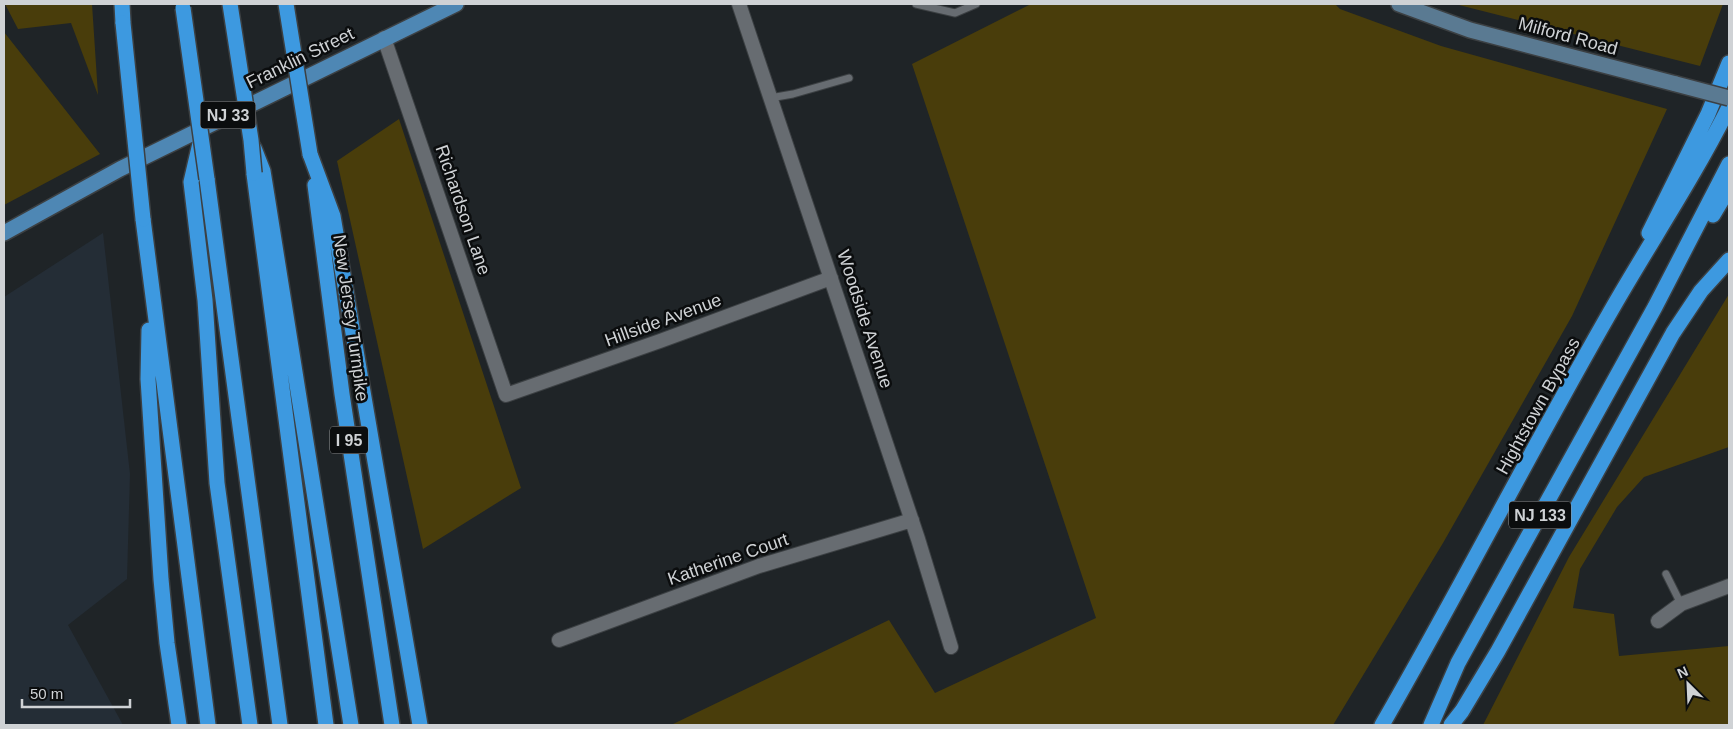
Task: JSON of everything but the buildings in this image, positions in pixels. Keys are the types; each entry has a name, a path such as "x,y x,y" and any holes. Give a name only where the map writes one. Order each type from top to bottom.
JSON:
{"highway":[{"path":"122,4 143,219 208,725"},
{"path":"230,4 251,140 352,725"},
{"name":"New Jersey Turnpike","path":"286,4 310,154 342,394 392,725"},
{"path":"182,6 280,725"},
{"path":"1612,309 1708,114 1729,63"},
{"name":"Hightstown Bypass","path":"1382,725 1459,590 1612,309 1691,181 1729,107"},
{"path":"201,138 191,182 205,307 215,464 250,725"},
{"path":"310,154 332,216 420,725"},
{"name":"NJ 133","path":"1431,725 1458,663 1655,307 1729,164"},
{"path":"258,172 326,725"},
{"path":"1655,307 1729,188"},
{"path":"1451,725 1462,711 1498,651 1673,333 1702,290 1729,260"},
{"path":"150,272 148,379 164,612 180,725"}],"main road":[{"name":"Franklin Street","path":"4,232 120,169 456,4"}],"street":[{"name":"Woodside Avenue","path":"739,4 912,520 951,647"},
{"name":"Milford Road","path":"1399,4 1470,30 1729,98"},
{"name":"Richardson Lane","path":"384,38 506,395"},
{"name":"Hillside Avenue","path":"506,395 660,342 832,278"},
{"name":"Katherine Court","path":"558,640 759,566 912,520"},
{"path":"1658,621 1682,604 1729,586"}],"lane":[{"path":"916,4 955,12 976,4"},
{"path":"770,98 793,94 850,78"},
{"path":"1666,574 1682,604"}],"shaded area":[{"path":"5,4 92,4 98,95 71,23 18,29"},
{"path":"1031,4 1335,4 1340,9 1441,46 1667,109 1572,316 1443,543 1333,725 671,725 889,620 935,693 1096,618 912,64"},
{"path":"1455,4 1723,4 1700,66"},
{"path":"4,32 100,154 4,205"},
{"path":"399,119 521,488 423,549 337,161"},
{"path":"103,233 130,474 127,579 68,625 123,725 4,725 4,297"},
{"path":"1729,294 1729,447 1644,477 1617,507 1580,569 1573,608 1614,614 1619,656 1729,646 1729,725 1483,725 1569,557"}]}
